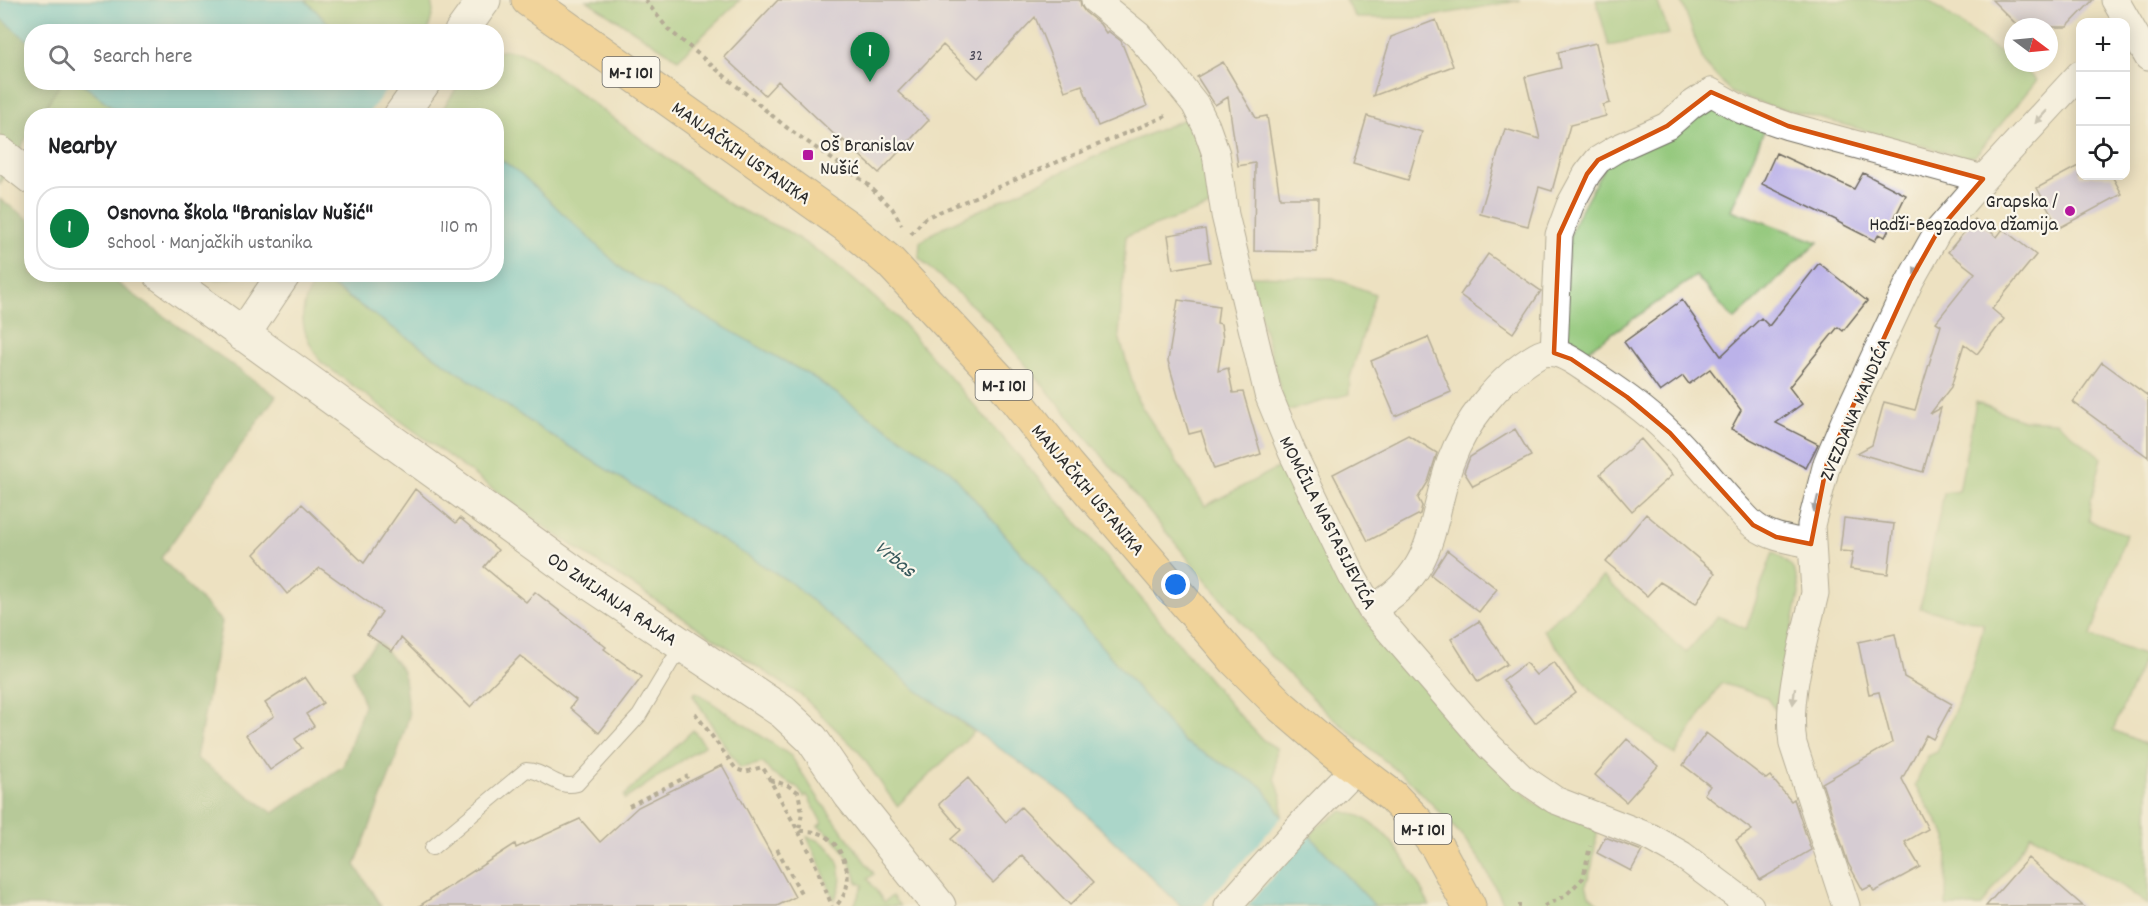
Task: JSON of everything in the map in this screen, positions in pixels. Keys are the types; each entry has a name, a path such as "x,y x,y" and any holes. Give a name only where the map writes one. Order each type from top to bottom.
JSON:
{"main road":[{"name":"MANJAČKIH USTANIKA","path":"528,0 838,220 890,262 1001,381 1067,465 1235,660 1282,707 1392,796 1421,826 1437,847 1469,906"}],"street":[{"path":"467,24 484,0"},
{"name":"MOMČILA NASTASIJEVIĆA","path":"1095,0 1138,35 1194,104 1206,126 1216,154 1224,215 1268,394 1292,452 1352,576 1371,609 1489,746 1521,777 1556,800 1650,837 1682,855 1750,906"},
{"path":"2129,16 2148,57"},
{"name":"ZVEZDANA MANDIĆA","path":"1846,906 1796,754 1791,731 1794,689 1815,593 1816,582 1811,544 1815,507 1827,463 1910,281 1938,231 2076,78"},
{"path":"406,108 418,90"},
{"path":"1554,353 1559,235 1570,205 1587,174 1598,160 1616,149 1667,126 1690,105 1711,92 1742,110 1788,126 1983,179"},
{"path":"0,153 24,172"},
{"name":"OD ZMIJANJA RAJKA","path":"171,282 579,576 783,712 812,739 850,795 939,906"},
{"path":"243,335 280,282"},
{"path":"1371,609 1396,593 1416,571 1426,551 1450,463 1463,435 1487,400 1530,360 1541,353 1554,353 1571,359 1627,397 1670,433 1753,525 1776,537 1811,544"},
{"path":"1228,906 1306,819 1347,777 1358,769"}],"lane":[{"path":"432,848 526,770 540,773 560,785 577,784 639,716 672,661 677,656 694,653"}],"path":[{"path":"645,0 669,29 786,127 865,182 892,208 909,236 925,218 1194,104"},
{"path":"695,713 736,769 745,772 762,767 799,831 834,906 845,892 848,876 839,852 829,838 820,833 799,831"},
{"path":"629,806 688,776"},
{"path":"770,780 787,785 798,792 802,812 799,831"},
{"path":"1544,906 1565,896 1583,878 1588,862 1594,816"},
{"path":"777,849 801,893"}],"highlighted area":[{"path":"1711,92 1788,126 1983,179 1938,231 1910,281 1827,463 1811,544 1776,537 1753,525 1670,433 1627,397 1571,359 1554,353 1559,235 1587,174 1598,160 1667,126"}],"green space":[{"path":"305,0 431,0 433,12 430,24 329,24"},
{"path":"586,0 740,0 678,59"},
{"path":"1345,0 1521,0 1422,18 1356,18"},
{"path":"1596,0 1657,0 1669,34 1609,46"},
{"path":"1681,0 1928,0 2004,56 2004,72 2026,72 2037,80 1975,156 1963,157 1772,107 1732,93 1704,63"},
{"path":"0,18 24,37 24,90 56,90 45,108 24,108 24,142 0,184"},
{"path":"504,50 521,53 534,60 732,206 787,231 831,260 897,317 1087,534 1233,708 1263,740 1276,748 1275,778 1282,799 1282,817 1263,787 1184,742 950,471 809,375 624,271 521,174 504,162 504,108 443,108 455,90 504,90"},
{"path":"56,90 90,90 114,108 45,108"},
{"path":"1711,105 1764,131 1731,210 1818,242 1734,320 1696,276 1583,353 1569,342 1564,328 1569,239 1577,217 1607,162"},
{"path":"1187,118 1203,156 1211,206 1126,236 1119,336 1138,401 1205,506 1289,462 1326,555 1361,615 1493,765 1535,803 1598,828 1592,866 1586,885 1589,895 1601,906 1505,906 1481,861 1463,837 1413,784 1328,714 1264,649 989,321 919,258 920,242 941,228 1092,158"},
{"path":"0,199 24,216 24,282 116,282 276,396 161,558 222,622 196,758 273,813 343,766 364,705 352,670 378,641 403,671 409,716 395,762 355,865 381,906 0,906"},
{"path":"1250,276 1333,278 1375,294 1350,378 1349,394 1286,411"},
{"path":"315,282 325,282 544,431 790,582 914,688 974,732 897,806 859,752 802,696 550,531 321,362 308,341 303,320 303,310"},
{"path":"1976,402 2022,420 2056,422 2102,458 2091,500 2089,521 2126,534 2091,636 2145,656 2113,730 2148,745 2148,905 2125,888 2031,834 1982,906 1946,906 1947,837 1915,786 1928,756 1937,752 1972,669 1984,624 1920,608 1944,493 1959,491"},
{"path":"1773,552 1793,569 1799,594 1775,710 1766,697 1721,683 1675,755 1594,693 1543,630 1603,577 1686,653 1718,616 1746,629"},
{"path":"696,692 791,756 819,799 874,874 868,879 884,902 892,896 900,906 854,906 863,885 857,882 848,858 838,843 818,826 822,823 807,795 804,797 797,787 772,774 763,763 740,768 693,695"},
{"path":"693,730 705,745 625,799 624,796"},
{"path":"1341,811 1361,817 1375,825 1385,835 1410,869 1430,906 1375,906 1310,836 1316,828"},
{"path":"807,837 826,845 833,852 837,861 841,881 834,900 819,862"}],"water":[{"path":"0,0 305,0 329,24 24,24 24,37 0,18"},
{"path":"90,90 399,90 427,108 114,108"},
{"name":"Vrbas","path":"504,162 521,174 624,271 809,375 950,471 1184,742 1263,787 1282,817 1310,836 1375,906 1181,906 1067,796 914,688 790,582 544,431 326,282 504,282"}],"pier":[{"path":"387,90 405,90 432,108 373,108"},
{"path":"1284,815 1312,833 1247,906 1203,906"}],"building":[{"path":"778,0 1080,0 1085,12 1100,24 1106,33 1108,31 1121,41 1147,106 1098,126 1082,85 1065,91 1035,17 978,78 943,45 898,92 929,120 879,173 843,140 842,142 778,81 765,95 724,57"},
{"path":"1992,0 2093,0 2067,27 2058,27 2058,18 2010,18"},
{"path":"1436,20 1453,66 1373,96 1391,37"},
{"path":"1596,43 1610,103 1603,105 1606,116 1570,125 1552,191 1539,187 1528,226 1480,214 1505,129 1540,139 1525,77 1561,68 1558,52"},
{"path":"1223,62 1256,118 1267,116 1280,198 1318,198 1317,252 1254,251 1255,163 1238,166 1228,97 1215,105 1197,77"},
{"path":"1367,116 1422,132 1408,180 1353,164"},
{"path":"1776,153 1854,189 1863,173 1906,195 1885,237 1879,234 1875,241 1762,184"},
{"name":"Grapska / Hadži-Begzadova džamija","path":"2076,167 2076,180 2114,180 2122,194 2059,228 2037,188"},
{"path":"1975,219 1997,237 2003,229 2036,255 1992,309 2004,319 1977,354 1964,344 1951,387 1930,414 1941,408 1923,472 1857,453 1872,445 1884,402 1915,410 1941,325 1936,322 1975,273 1948,252"},
{"path":"1205,229 1210,262 1173,269 1168,235"},
{"path":"1488,254 1541,291 1513,333 1460,295"},
{"path":"1819,263 1867,301 1843,331 1838,327 1789,387 1802,404 1776,423 1818,444 1806,468 1731,429 1741,410 1710,369 1689,384 1683,376 1660,392 1624,342 1682,300 1721,356 1761,318 1769,326"},
{"path":"1178,300 1219,306 1217,323 1221,324 1223,339 1218,371 1228,368 1233,393 1243,392 1261,454 1214,469 1201,431 1189,434 1168,361"},
{"path":"1428,337 1451,392 1395,416 1371,361"},
{"path":"2102,362 2148,396 2148,457 2073,402"},
{"path":"1515,429 1531,456 1473,486 1464,472 1470,457"},
{"path":"1408,435 1437,453 1428,482 1418,498 1422,506 1420,514 1368,541 1333,474"},
{"path":"1641,439 1672,475 1632,511 1600,474"},
{"path":"415,489 456,523 460,518 498,550 484,567 526,602 535,592 642,677 599,733 570,708 576,700 520,656 470,707 401,638 392,651 367,634 382,612 320,568 287,594 254,554 302,504 364,563"},
{"path":"1646,514 1715,573 1696,604 1660,582 1647,596 1606,562"},
{"path":"1844,518 1894,524 1888,574 1850,569 1853,552 1840,551"},
{"path":"1447,550 1497,589 1479,612 1431,575"},
{"path":"1479,621 1507,664 1478,682 1451,639"},
{"path":"1895,634 1904,677 1952,704 1933,739 1926,735 1902,779 1928,829 1905,842 1920,867 1874,892 1871,886 1863,890 1848,863 1822,783 1892,743 1879,692 1869,694 1858,642"},
{"path":"1554,662 1576,693 1535,723 1503,680 1526,663 1536,675"},
{"path":"305,677 323,703 306,714 314,726 295,739 302,748 270,770 246,735 274,716 265,703"},
{"path":"1706,733 1766,779 1770,776 1791,801 1794,799 1811,850 1760,880 1736,840 1752,830 1704,794 1710,786 1683,765"},
{"path":"1627,739 1658,766 1626,802 1595,775"},
{"path":"722,765 795,897 777,906 419,906 515,844 516,848 580,819 600,842 638,807"},
{"path":"968,778 1006,822 1021,807 1094,882 1070,905 1022,855 993,883 951,839 961,830 939,804"},
{"path":"1605,837 1642,851 1631,871 1597,853"},
{"path":"2028,858 2083,906 1986,906"}],"place":[{"name":"Osnovna škola \"Branislav Nušić\"","path":"870,82"},
{"name":"OŠ Branislav Nušić","path":"808,155"},
{"name":"Grapska / Hadži-Begzadova džamija","path":"2070,211"}]}
